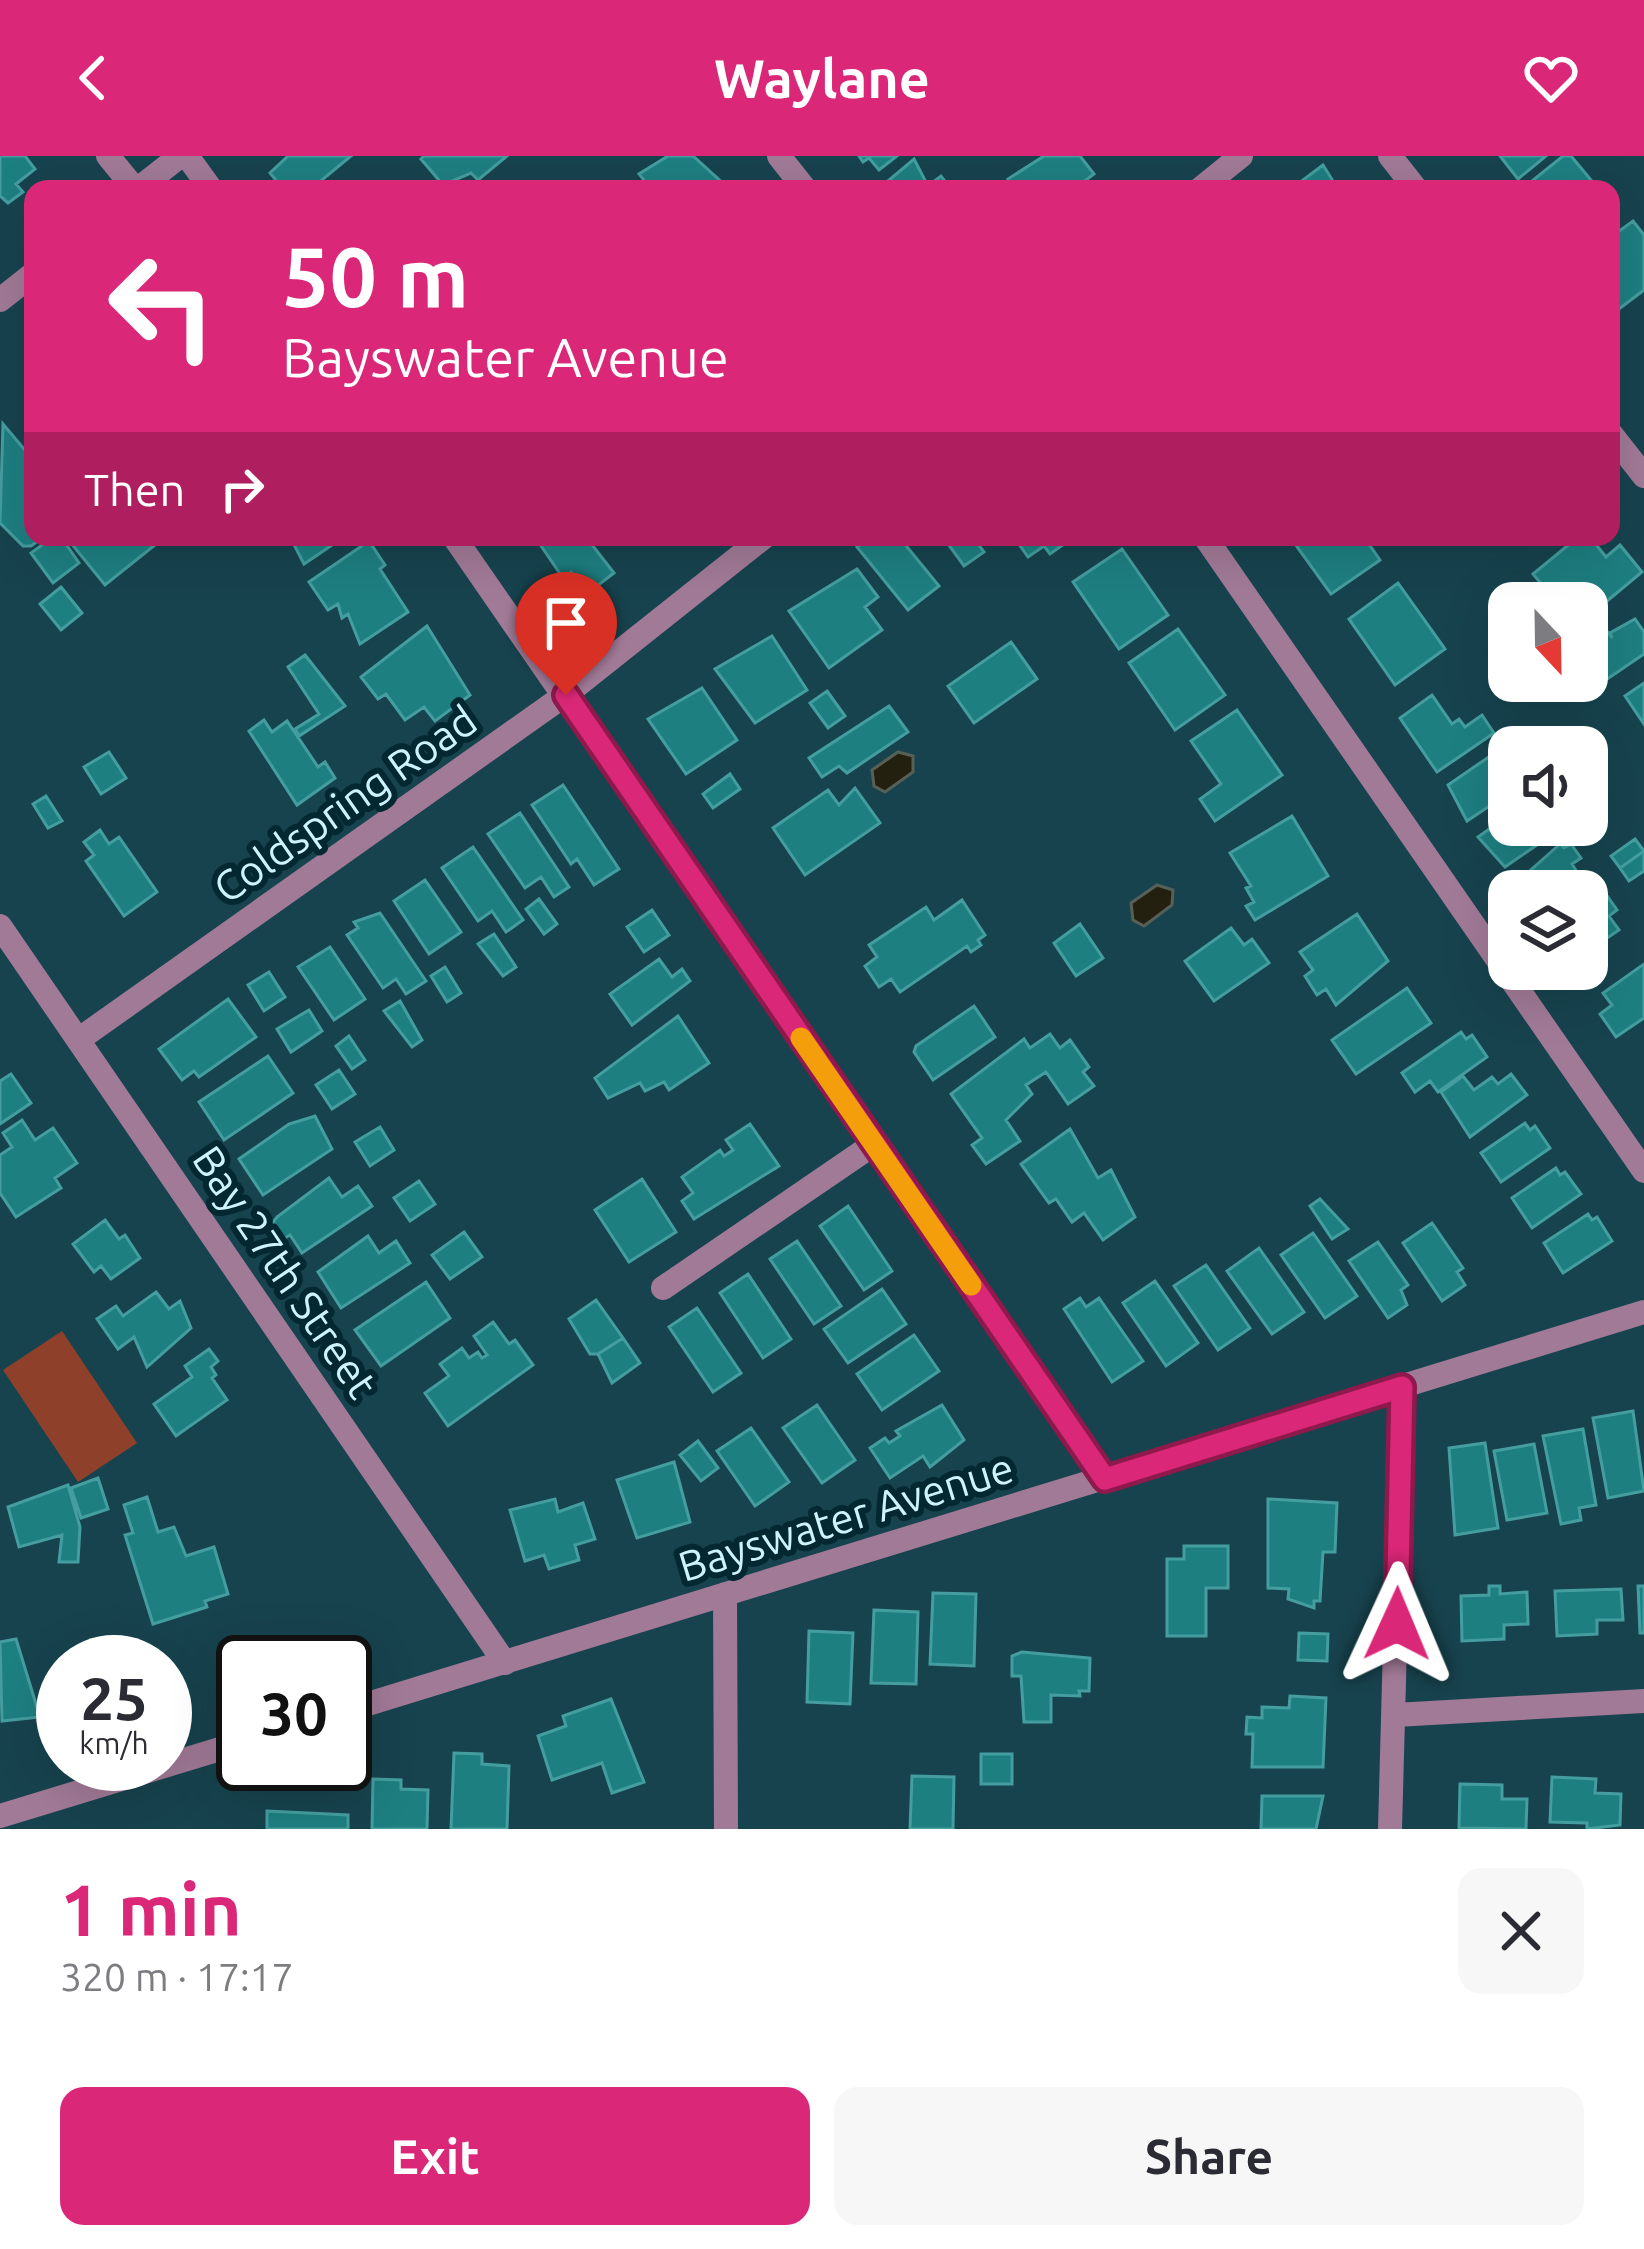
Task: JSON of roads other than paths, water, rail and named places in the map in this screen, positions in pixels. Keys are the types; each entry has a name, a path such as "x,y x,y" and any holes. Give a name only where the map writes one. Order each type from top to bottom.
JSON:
{"street":[{"path":"108,156 128,180"},
{"path":"149,180 184,156 204,180"},
{"path":"779,156 798,180"},
{"path":"1211,180 1241,156"},
{"path":"1390,156 1409,180"},
{"path":"0,300 24,281"},
{"path":"1620,445 1644,476"},
{"path":"460,546 1105,1479"},
{"name":"Coldspring Road","path":"78,1040 566,695 753,546"},
{"path":"1211,546 1644,1171"},
{"name":"Bay 27th Street","path":"0,926 505,1663"},
{"path":"663,1288 874,1144"},
{"name":"Bayswater Avenue","path":"372,1703 1644,1312"},
{"path":"1390,1829 1402,1387"},
{"path":"725,1594 726,1829"},
{"path":"1395,1715 1644,1701"},
{"path":"0,1816 216,1750"}]}
